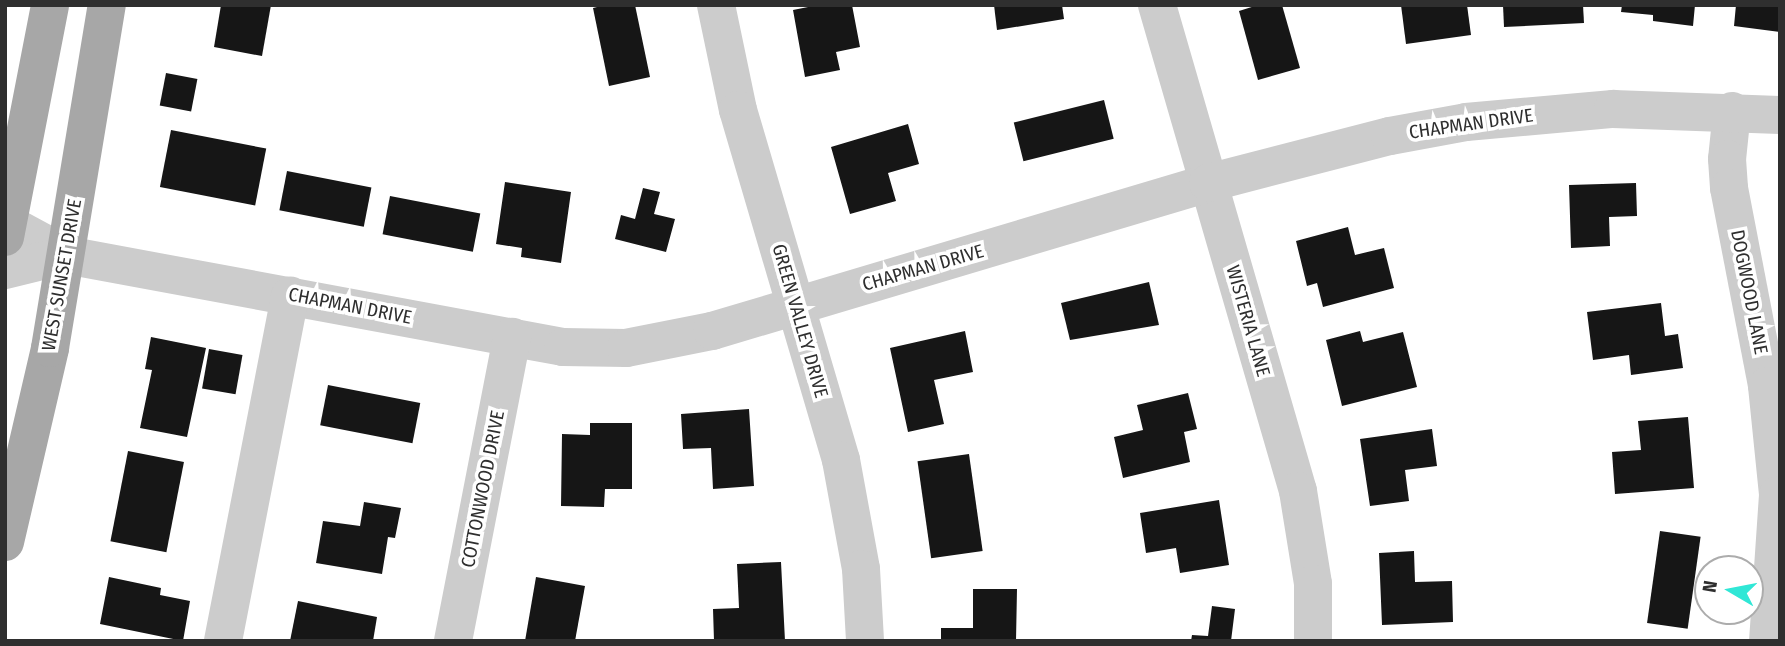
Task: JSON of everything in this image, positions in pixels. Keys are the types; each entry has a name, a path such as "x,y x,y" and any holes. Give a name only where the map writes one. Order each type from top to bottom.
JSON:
{"main road":[{"path":"6,227 50,5"},
{"name":"WEST SUNSET DRIVE","path":"5,542 50,348 107,5"}],"street":[{"name":"GREEN VALLEY DRIVE","path":"716,5 738,110 796,305 852,512 865,641"},
{"name":"WISTERIA LANE","path":"1157,5 1298,491 1313,584 1313,641"},
{"name":"CHAPMAN DRIVE","path":"6,227 66,255 563,347 626,348 712,331 1208,183 1390,136 1466,122 1613,109 1732,111 1780,115"},
{"name":"DOGWOOD LANE","path":"1732,111 1727,159 1729,188 1767,386 1777,481 1777,548 1768,641"},
{"name":"CHAPMAN DRIVE","path":"5,270 66,255"},
{"path":"223,641 290,295"},
{"name":"COTTONWOOD DRIVE","path":"453,641 512,337"}],"building":[{"path":"221,5 271,5 262,56 214,47"},
{"path":"605,5 635,5 650,77 609,86 593,8"},
{"path":"818,5 852,5 860,47 836,52 840,70 805,77 793,10"},
{"path":"994,5 1062,5 1064,19 997,30"},
{"path":"1258,5 1282,5 1300,68 1258,80 1239,11"},
{"path":"1401,5 1467,5 1471,35 1406,44"},
{"path":"1503,5 1583,5 1584,23 1504,27"},
{"path":"1622,5 1695,5 1693,26 1653,21 1653,15 1621,12"},
{"path":"1736,5 1780,5 1780,32 1734,26"},
{"path":"166,73 197,79 191,111 160,105"},
{"path":"1104,100 1114,139 1023,161 1014,122"},
{"path":"908,124 919,164 888,173 896,201 850,214 831,147"},
{"path":"171,130 266,149 255,205 160,187"},
{"path":"287,171 371,187 364,227 279,210"},
{"path":"505,182 571,192 561,263 521,257 522,248 496,244"},
{"path":"1636,183 1637,216 1609,217 1610,246 1571,248 1569,185"},
{"path":"643,188 660,192 654,214 675,219 666,252 615,239 621,215 635,219"},
{"path":"390,196 480,214 473,252 383,234"},
{"path":"1348,227 1355,255 1384,248 1394,288 1323,307 1317,283 1307,286 1296,241"},
{"path":"1149,282 1159,325 1070,340 1061,303"},
{"path":"1661,303 1665,336 1678,334 1683,368 1631,375 1629,355 1593,360 1587,312"},
{"path":"965,331 973,372 934,380 944,424 908,432 890,348"},
{"path":"1360,331 1363,342 1403,332 1417,387 1342,406 1326,340"},
{"path":"151,337 206,348 187,437 140,428 152,370 145,369"},
{"path":"209,349 242,355 236,394 202,388"},
{"path":"328,385 420,403 412,443 320,425"},
{"path":"1188,393 1197,429 1184,432 1190,462 1123,478 1114,437 1143,430 1137,405"},
{"path":"749,409 754,486 713,489 711,448 683,449 681,414"},
{"path":"1688,417 1694,488 1615,494 1612,452 1641,450 1638,421"},
{"path":"590,423 632,423 632,489 605,489 604,507 561,506 562,434 590,435"},
{"path":"1432,429 1437,466 1405,470 1409,501 1370,506 1360,439"},
{"path":"128,451 184,462 166,552 110,541"},
{"path":"969,454 983,551 931,558 918,461"},
{"path":"1219,500 1229,565 1180,573 1176,548 1146,553 1140,513"},
{"path":"364,502 401,508 395,538 388,537 382,574 316,563 323,521 360,526"},
{"path":"1660,531 1701,537 1698,555 1694,555 1694,584 1688,629 1647,623"},
{"path":"1414,551 1415,582 1452,581 1453,622 1382,625 1379,553"},
{"path":"781,562 785,641 714,641 713,609 739,608 737,564"},
{"path":"109,577 161,588 160,595 190,601 183,641 100,624"},
{"path":"536,577 585,586 575,641 525,641"},
{"path":"973,589 1017,589 1016,641 941,641 941,628 973,628"},
{"path":"298,601 377,617 373,641 290,641"},
{"path":"1212,606 1235,609 1231,641 1191,641 1192,635 1208,636"}]}
